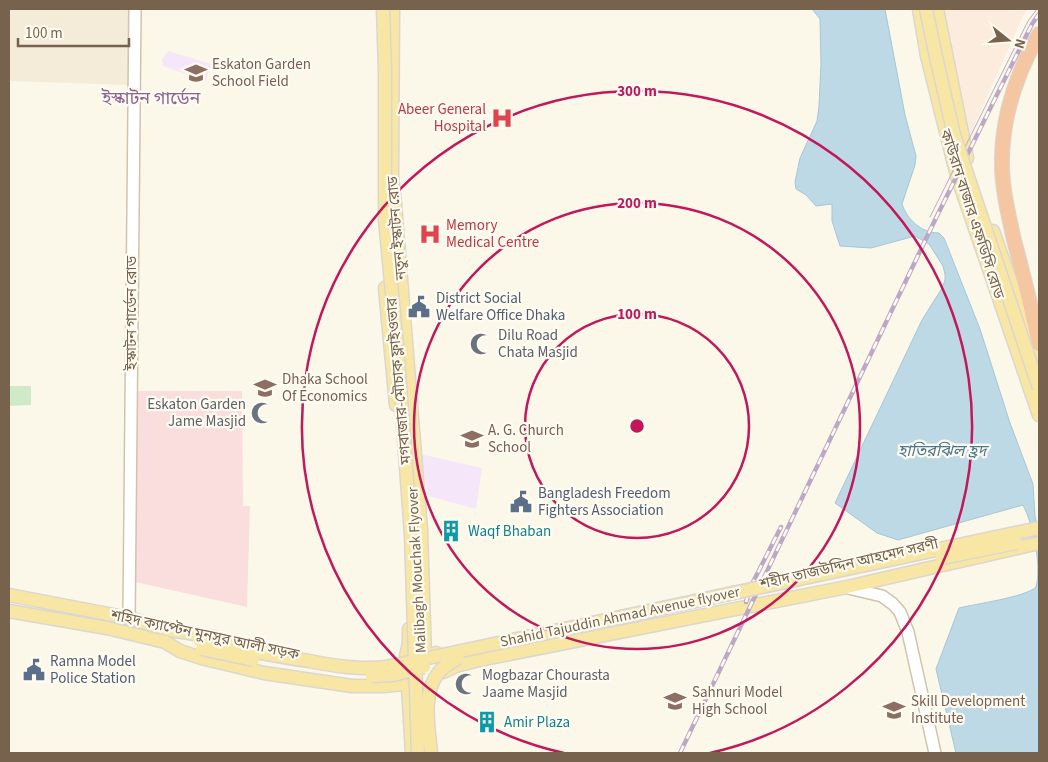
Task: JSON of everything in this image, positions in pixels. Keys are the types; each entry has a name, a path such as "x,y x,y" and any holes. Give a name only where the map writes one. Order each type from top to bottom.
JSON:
{"highway":[{"path":"1039,34 1017,81 1009,106 1001,158 1006,202 1039,344"}],"main road":[{"name":"ইস্কাটন গার্ডেন রোড","path":"129,618 135,9"},
{"name":"নতুন ইস্কাটন রোড","path":"381,9 379,150 382,241 407,545 409,638 404,658"},
{"name":"মগবাজার-মৌচাক ফ্লাইওভার","path":"381,9 385,70 385,219 398,357 411,535 418,753"},
{"name":"নতুন ইস্কাটন রোড","path":"393,9 392,177 415,450 422,563 425,657"},
{"name":"কাউরান বাজার এফডিসি রোড","path":"918,9 927,56 957,176 1039,415"},
{"path":"926,9 954,135 1039,388"},
{"name":"কাউরান বাজার এফডিসি রোড","path":"937,9 964,147 1039,363"},
{"path":"379,150 392,150"},
{"name":"Malibagh Mouchak Flyover","path":"392,177 392,240 417,531 426,753"},
{"path":"400,450 415,450"},
{"path":"1019,545 1035,527"},
{"name":"শহীদ তাজউদ্দিন আহমেদ সরণী","path":"425,657 474,643 736,589 845,563 1035,527"},
{"name":"Shahid Tajuddin Ahmad Avenue flyover","path":"198,644 331,665 359,668 386,667 1035,527"},
{"path":"1019,545 1039,543"},
{"name":"শহীদ তাজউদ্দিন আহমেদ সরণী","path":"431,679 456,666 847,587 1019,545"},
{"name":"Shahid Tajuddin Ahmad Avenue flyover","path":"198,644 261,662 358,676 393,675 458,658 1019,545"},
{"path":"847,587 882,596 900,612 908,632 935,753"},
{"path":"736,589 738,609"},
{"name":"শহিদ ক্যাপ্টেন মুনসুর আলী সড়ক","path":"9,595 129,618 168,636 189,655 237,667 352,686 406,686"},
{"name":"শহিদ ক্যাপ্টেন মুনসুর আলী সড়ক","path":"9,611 168,636 208,636 300,655 354,663 385,663 404,658"},
{"path":"598,616 602,636"},
{"path":"168,636 198,644"},
{"path":"425,643 429,650 438,653"},
{"path":"431,679 420,688 406,686 400,680 398,670 404,658 416,653 425,657 433,668 431,679 432,753"},
{"path":"432,753 428,704 430,690 439,672 458,658"},
{"path":"352,686 354,663"},
{"path":"406,686 412,753"}],"shaded area":[{"path":"9,9 128,9 128,85 9,81"},
{"path":"943,9 1028,9 1023,16 965,146"},
{"name":"Eskaton Garden School Field","path":"168,51 211,64 206,81 163,66 162,59"},
{"path":"133,391 242,391 243,506 250,506 247,607 135,582"},
{"path":"420,454 482,468 476,509 428,496"}],"green space":[{"path":"9,386 31,386 31,405 9,406"}],"water":[{"name":"হাতিরঝিল হ্রদ","path":"812,9 885,9 905,115 916,156 915,165 902,204 911,220 926,231 939,233 944,238 980,329 1010,423 1033,484 1035,516 1039,533 1039,753 956,753 936,669 959,608 1022,594 1036,587 1038,568 1036,545 1023,505 898,540 877,533 835,503 922,320 942,288 945,274 943,266 929,244 915,236 871,248 840,246 832,221 832,204 816,206 806,195 796,189 795,182 800,158 817,121 819,106 821,64 820,19"}],"tram line":[{"path":"930,217 1028,21 1037,9"}],"railway":[{"path":"680,753 935,220 1032,24 1039,14"},
{"path":"746,602 751,586 781,527"}],"place":[{"name":"Eskaton Garden School Field","path":"196,73"},
{"name":"Abeer General Hospital","path":"502,118"},
{"name":"Memory Medical Centre","path":"430,234"},
{"name":"District Social Welfare Office Dhaka","path":"419,307"},
{"name":"Dilu Road Chata Masjid","path":"481,344"},
{"name":"Dhaka School Of Economics","path":"265,388"},
{"name":"Eskaton Garden Jame Masjid","path":"262,413"},
{"name":"A. G. Church School","path":"472,439"},
{"name":"Bangladesh Freedom Fighters Association","path":"521,502"},
{"name":"Waqf Bhaban","path":"451,531"},
{"name":"Ramna Model Police Station","path":"34,670"},
{"name":"Mogbazar Chourasta Jaame Masjid","path":"466,684"},
{"name":"Sahnuri Model High School","path":"675,701"},
{"name":"Skill Development Institute","path":"894,710"},
{"name":"Amir Plaza","path":"487,722"}],"district":[{"name":"ইস্কাটন গার্ডেন","path":"151,98"}]}
